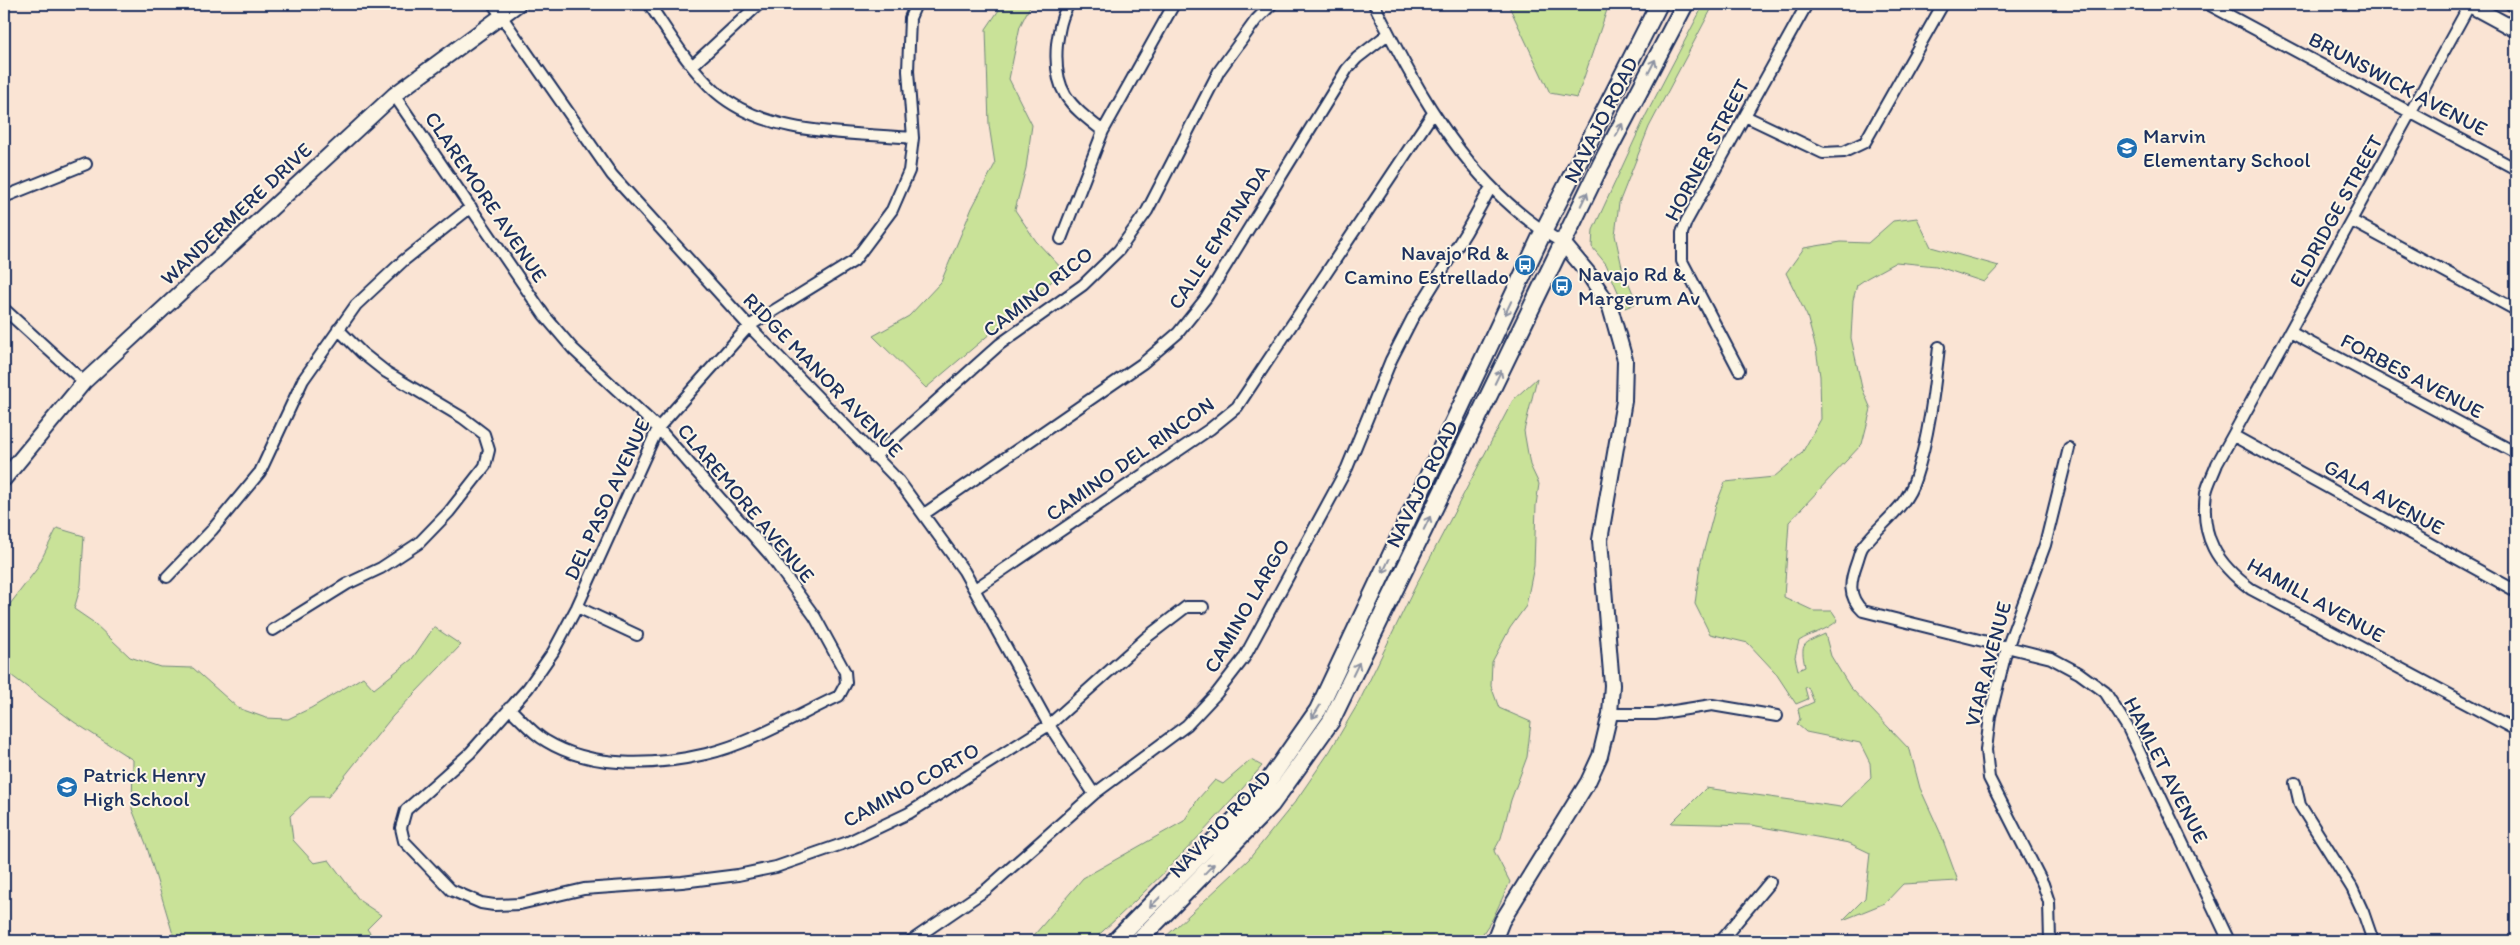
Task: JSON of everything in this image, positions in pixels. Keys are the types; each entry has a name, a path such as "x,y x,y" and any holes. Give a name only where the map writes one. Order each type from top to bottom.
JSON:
{"main road":[{"name":"NAVAJO ROAD","path":"1115,941 1258,796 1318,710 1543,232 1659,4"},
{"name":"NAVAJO ROAD","path":"1138,941 1271,805 1331,721 1562,243 1629,109 1685,4"},
{"path":"1609,100 1629,109"}],"street":[{"name":"WANDERMERE DRIVE","path":"4,479 84,382 394,94 497,10 518,4"},
{"path":"648,4 692,66 716,92 750,114 774,122 804,128 913,138"},
{"path":"692,66 759,4"},
{"name":"DEL PASO AVENUE","path":"404,841 401,828 406,810 470,753 528,688 553,652 577,607 658,428 749,326 854,261 892,210 909,171 913,138 908,71 910,18 916,4"},
{"path":"1069,4 1059,30 1055,67 1062,92 1077,111 1103,131"},
{"path":"1061,239 1103,131 1174,4"},
{"name":"CAMINO RICO","path":"874,457 1000,344 1082,285 1120,250 1147,212 1219,71 1256,20 1272,4"},
{"path":"1374,4 1388,34 1433,113 1458,151 1491,186 1543,232 1562,243 1588,273 1610,308 1625,360 1624,401 1600,540 1612,685 1610,714 1600,756 1588,782 1502,921 1494,941"},
{"name":"HORNER STREET","path":"1739,370 1682,261 1682,233 1807,4"},
{"path":"1745,116 1823,153 1844,152 1865,142 1943,4"},
{"name":"BRUNSWICK AVENUE","path":"2208,4 2516,169"},
{"path":"2469,4 2516,30"},
{"name":"ELDRIDGE STREET","path":"2234,436 2412,112 2469,4"},
{"name":"RIDGE MANOR AVENUE","path":"497,10 612,175 749,326 899,482 924,514 964,571 1049,726 1094,794"},
{"name":"CALLE EMPINADA","path":"924,514 1143,363 1178,333 1206,298 1347,69 1357,58 1388,34"},
{"name":"CLAREMORE AVENUE","path":"394,94 544,315 573,349 658,428 770,554 815,617 845,672 844,689 839,696 731,745 706,754 654,762 612,761 569,752 544,740 509,708"},
{"name":"CAMINO DEL RINCON","path":"975,590 1210,429 1237,407 1433,113"},
{"path":"4,197 86,164"},
{"name":"CAMINO LARGO","path":"911,941 987,889 1094,794 1187,725 1217,693 1244,658 1347,468 1391,360 1412,319 1466,232 1491,186"},
{"path":"167,577 212,530 260,472 303,380 338,328 356,306 403,262 471,207"},
{"path":"2352,220 2516,310"},
{"path":"4,308 84,382"},
{"path":"273,630 347,584 381,568 418,543 449,512 485,466 489,450 484,434 463,418 386,372 362,353 338,328"},
{"name":"FORBES AVENUE","path":"2290,332 2516,452"},
{"name":"HAMLET AVENUE","path":"1939,347 1932,408 1916,478 1910,494 1893,516 1863,546 1851,578 1850,589 1858,606 1863,611 2050,658 2079,673 2105,692 2128,728 2229,941"},
{"name":"GALA AVENUE","path":"2234,436 2516,591"},
{"name":"HAMILL AVENUE","path":"2234,436 2217,464 2206,492 2206,522 2210,541 2221,562 2230,573 2251,589 2516,730"},
{"name":"VIAR AVENUE","path":"2050,941 2049,902 2043,884 1989,778 1986,750 1990,716 2008,648 2045,545 2069,448"},
{"path":"577,607 638,635"},
{"name":"CAMINO CORTO","path":"404,841 451,890 481,903 494,905 520,904 584,889 682,882 738,875 776,867 848,842 909,813 1049,726 1148,637 1186,607 1203,607"},
{"path":"1610,714 1655,714 1712,706 1777,716"},
{"path":"2295,783 2300,805 2352,888 2373,941"},
{"path":"1721,941 1770,882"}],"green space":[{"path":"1003,4 1031,4 1020,26 1009,79 1032,125 1026,168 1015,210 1036,241 1064,271 926,388 873,336 909,316 941,282 972,208 995,164 989,125 986,29"},
{"path":"1508,4 1609,4 1577,98 1550,93"},
{"path":"1704,4 1714,4 1649,127 1619,203 1615,235 1622,267 1637,303 1625,308 1606,264 1592,247 1593,230 1646,115"},
{"path":"1917,218 1931,247 1999,266 1984,282 1936,266 1896,262 1857,285 1853,300 1851,338 1862,388 1871,409 1862,444 1789,522 1784,597 1814,611 1832,611 1838,620 1829,627 1799,641 1795,657 1798,670 1805,667 1803,648 1805,645 1825,634 1831,656 1850,687 1910,750 1920,788 1940,832 1958,881 1903,884 1885,903 1843,920 1865,898 1870,853 1849,843 1751,825 1671,823 1706,788 1841,807 1871,778 1870,763 1860,743 1806,732 1797,724 1800,719 1798,709 1814,702 1808,687 1805,688 1808,699 1796,704 1775,672 1748,643 1710,634 1695,604 1700,565 1716,505 1725,482 1774,477 1802,453 1821,419 1820,376 1816,349 1807,316 1786,273 1804,248 1841,242 1868,243 1893,221"},
{"path":"1537,378 1524,431 1530,465 1539,484 1536,505 1534,566 1526,606 1510,628 1492,662 1491,686 1499,708 1531,722 1527,757 1511,800 1501,838 1494,851 1510,882 1493,918 1478,941 1161,941 1249,859 1295,802 1330,751 1359,702 1417,583 1513,400"},
{"path":"57,528 84,536 81,585 74,609 93,622 130,657 160,667 193,668 238,708 266,718 288,719 311,708 363,677 374,689 412,659 434,627 461,645 392,717 328,797 310,797 290,816 293,840 314,863 329,860 360,901 381,915 367,929 376,941 175,941 146,844 132,809 133,760 74,722 4,670 4,612 36,570"},
{"path":"1251,760 1262,766 1222,812 1137,899 1092,941 1029,941 1083,878 1184,821 1198,799 1215,780 1223,784"}],"place":[{"name":"Marvin Elementary School","path":"2127,148"},
{"name":"Navajo Rd & Camino Estrellado","path":"1525,265"},
{"name":"Navajo Rd & Margerum Av","path":"1562,286"},
{"name":"Patrick Henry High School","path":"67,787"}]}
